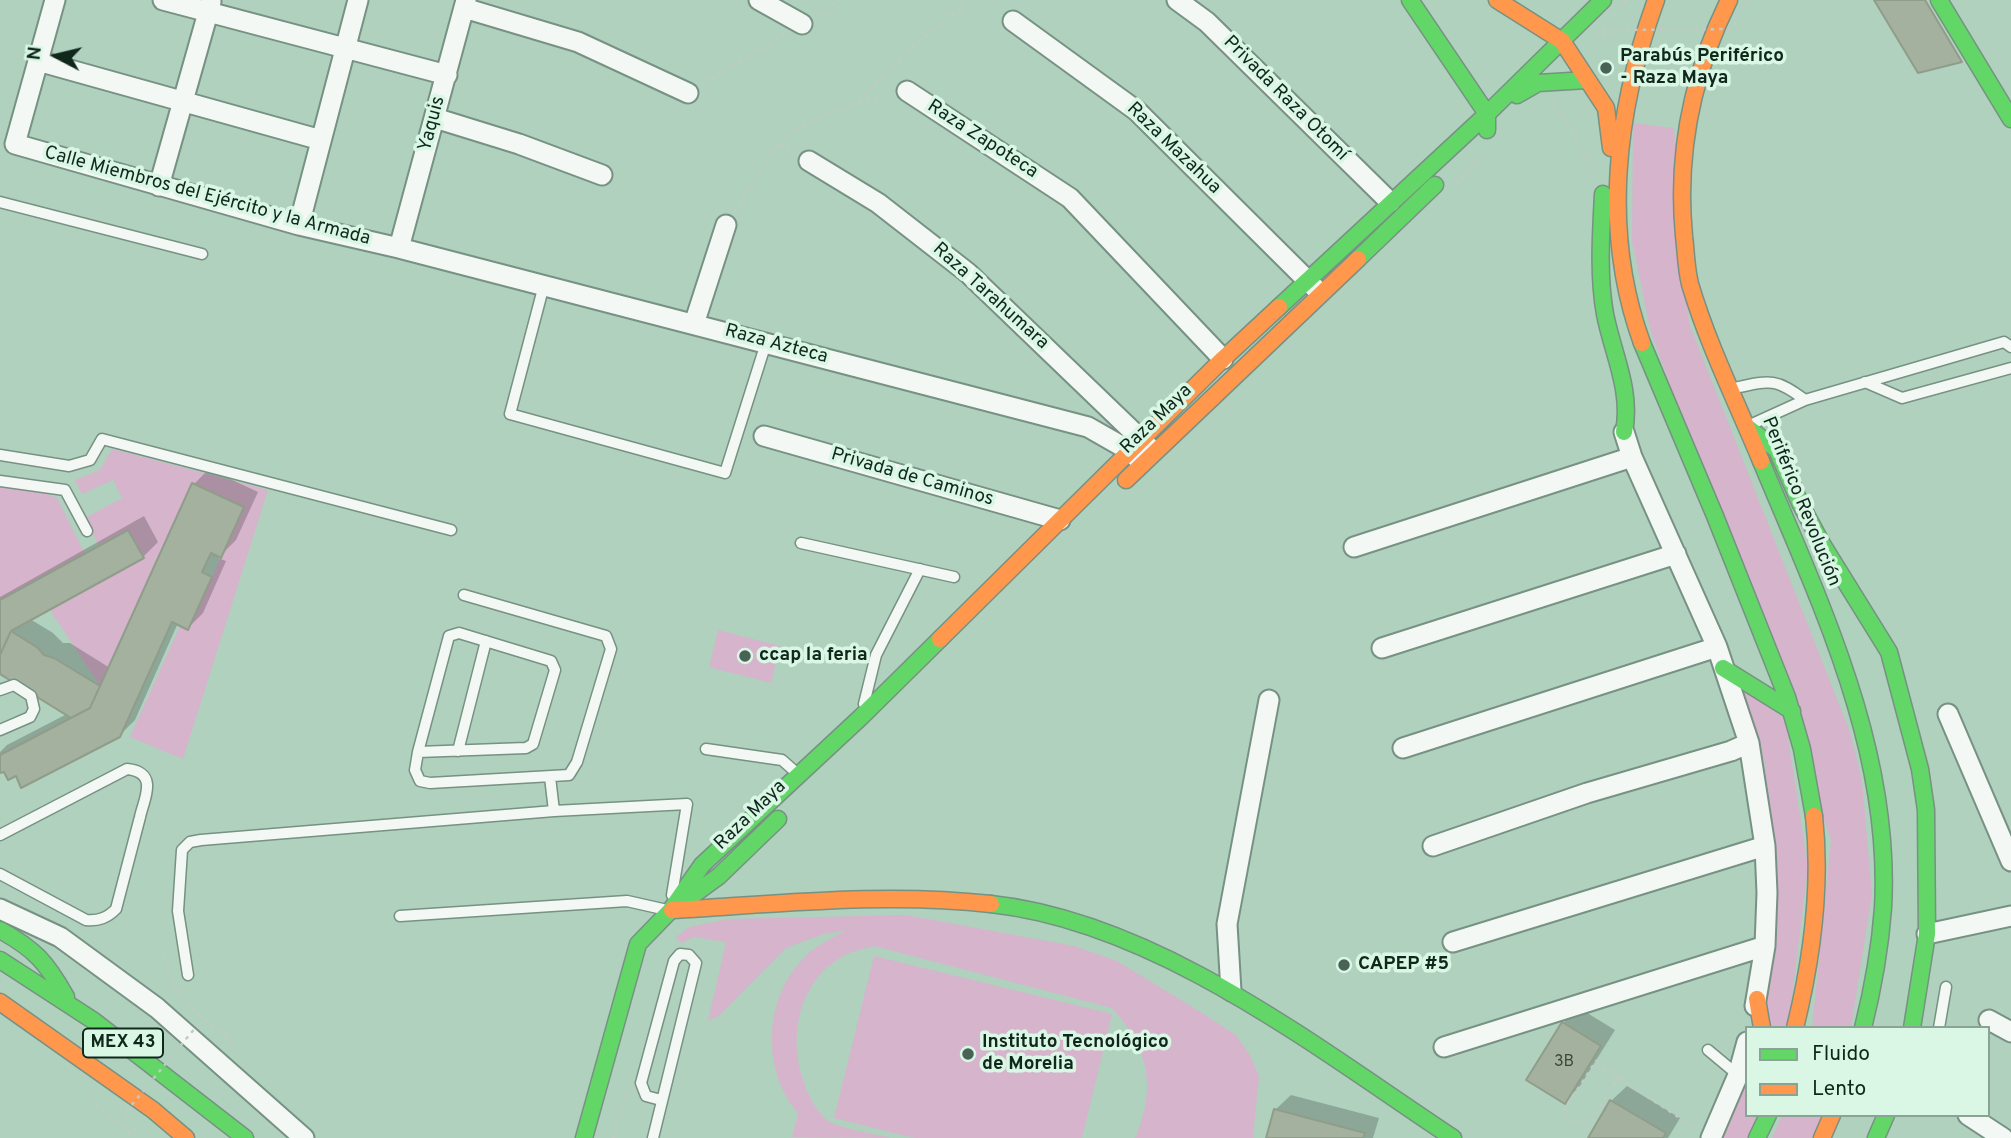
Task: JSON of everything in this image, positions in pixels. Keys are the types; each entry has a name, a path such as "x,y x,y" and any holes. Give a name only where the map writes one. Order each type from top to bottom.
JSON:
{"main road":[{"path":"1410,0 1487,114 1485,142"},
{"path":"1497,0 1562,41 1608,112 1624,283 1645,357 1703,488 1792,711 1812,806 1818,890 1807,985 1797,1026"},
{"name":"Raza Maya","path":"833,765 866,722 1060,520 1142,451 1314,287 1390,202 1487,114 1603,0"},
{"path":"1617,206 1625,113 1635,62 1656,0"},
{"name":"Periférico Revolución","path":"1729,0 1709,44 1688,112 1682,144 1680,212 1690,281 1730,389 1856,701 1878,796 1884,886 1881,929 1863,1026"},
{"path":"1939,0 2011,119"},
{"path":"1485,142 1507,104 1521,91 1538,83 1587,80"},
{"path":"1608,112 1601,228 1602,285 1610,338 1627,400 1628,417 1624,432"},
{"name":"Raza Maya","path":"1113,492 1142,451 1223,359 1314,287 1448,173"},
{"path":"1747,427 1777,450 1800,503 1822,544 1889,652 1920,769 1926,810 1927,934 1914,1020"},
{"name":"Raza Maya","path":"584,1138 638,944 670,911 702,865 799,776 866,722 1006,596"},
{"path":"1723,668 1792,711"},
{"name":"Raza Maya","path":"670,911 719,876 786,811"},
{"path":"670,911 872,898 938,898 1003,905 1069,920 1132,943 1231,991 1453,1138"},
{"path":"0,930 18,939 48,965 71,1006"},
{"name":"MEX 43","path":"0,960 94,1021 244,1138"},
{"path":"1757,999 1762,1026"},
{"name":"MEX 43","path":"0,1002 142,1102 186,1138"},
{"path":"1757,1138 1767,1117"},
{"path":"1822,1138 1831,1117"},
{"path":"1876,1138 1885,1117"}],"street":[{"path":"55,0 38,61 321,140"},
{"path":"163,0 210,6 346,49 447,75"},
{"path":"299,225 358,0"},
{"path":"759,0 802,24"},
{"name":"Privada Raza Otomí","path":"1177,0 1207,22 1390,202"},
{"path":"465,4 578,42 688,93"},
{"name":"Yaquis","path":"399,248 465,4"},
{"path":"159,186 210,6"},
{"name":"Raza Mazahua","path":"1013,21 1137,111 1314,287"},
{"name":"Calle Miembros del Ejército y la Armada","path":"38,61 15,144 299,225 399,248"},
{"name":"Raza Zapoteca","path":"907,90 1070,198 1223,359"},
{"path":"435,118 519,144 601,175"},
{"name":"Raza Tarahumara","path":"809,161 878,203 968,273 1142,451"},
{"path":"694,324 726,225"},
{"name":"Raza Azteca","path":"399,248 1088,427 1142,451"},
{"path":"1624,432 1632,457 1717,647 1749,743 1765,846 1767,893 1765,946 1750,1026"},
{"name":"Privada de Caminos","path":"764,436 1060,520"},
{"path":"1354,547 1632,457"},
{"path":"1382,648 1676,554"},
{"path":"1404,748 1717,647"},
{"path":"1231,991 1227,924 1269,699"},
{"path":"1948,714 2011,860"},
{"path":"1433,846 1587,793 1731,751 1749,743"},
{"path":"1453,942 1765,846"},
{"path":"0,909 60,937 157,1008 304,1138"},
{"path":"1927,934 2011,916"},
{"path":"1444,1047 1765,946"},
{"path":"1989,1020 2011,1032"},
{"path":"1705,1135 1738,1074 1745,1049"},
{"path":"1971,1117 2003,1138"}],"lane":[{"path":"0,202 202,254"},
{"path":"544,285 510,414 725,473 766,343"},
{"path":"1747,427 1805,400 2004,342 2011,347"},
{"path":"1866,382 1902,398 2011,368"},
{"path":"1730,389 1764,381 1784,384 1805,400"},
{"path":"0,455 69,467 90,460 102,439 451,530"},
{"path":"0,481 65,490 87,531"},
{"path":"801,543 954,578"},
{"path":"866,722 876,656 920,569"},
{"path":"418,752 526,748 533,744 555,670 551,661 459,633 449,636 418,752 415,770 420,780 430,783 569,775 577,762 611,649 606,636 464,596"},
{"path":"458,751 486,641"},
{"path":"0,690 13,685 31,696 34,709 30,717 0,730"},
{"path":"706,749 782,760 799,776"},
{"path":"0,835 127,769 135,769 144,776 147,785 132,849 116,909 109,916 86,920 0,874"},
{"path":"550,777 554,811"},
{"path":"188,975 178,911 182,850 190,842 554,811 687,804 670,911 626,901 400,916"},
{"path":"0,823 11,829"},
{"path":"653,1138 696,962 689,955 681,954 674,961 641,1083 646,1096 661,1100"},
{"path":"1914,1020 1940,1025 1946,987"},
{"path":"1708,1050 1738,1074"}],"path":[{"path":"688,93 839,0"},
{"path":"1624,0 1598,35 1604,38 1612,30 1732,29 1747,0"},
{"path":"1595,30 1624,0"},
{"path":"856,103 903,54 968,1"},
{"name":"Raza Zapoteca","path":"726,225 779,144 793,132 844,106 907,90"},
{"path":"1548,94 1598,175"},
{"path":"1450,189 1485,142"},
{"path":"121,1118 200,1022 233,1050 236,1046 184,1001 176,990 164,957"},
{"path":"1619,1078 1586,1128 1562,1112 1596,1061 1705,1135"},
{"path":"613,1138 628,1087"}],"shaded area":[{"path":"1633,123 1674,128 1689,323 1850,732 1862,781 1872,894 1851,1026 1812,1026 1831,840 1650,329 1632,241"},
{"path":"112,449 268,490 183,759 130,737 180,626 188,629 244,507 100,686 50,610 143,558 128,530 99,546 85,518 122,498 113,480 82,494 75,480 100,470"},
{"path":"0,487 42,492 57,498 85,554 0,600"},
{"name":"ccap la feria","path":"718,630 780,646 771,683 709,667"},
{"path":"1741,687 1785,719 1808,867 1788,1026 1769,1026 1766,1000 1776,898 1772,827 1764,760"},
{"path":"906,915 1074,946 1117,961 1202,1013 1236,1035 1250,1055 1259,1077 1253,1138 1135,1138 1146,1102 1146,1069 1134,1038 1112,1008 874,946 843,956 816,980 801,1010 797,1045 805,1085 820,1113 828,1121 891,1138 792,1137 798,1113 786,1096 773,1057 774,1015 789,977 802,960 817,947 846,930 821,935 786,948 720,1015 708,1021 726,942 694,937 682,943 675,938 689,927 728,919"},
{"path":"874,956 1112,1014 1082,1138 914,1138 834,1118"},
{"path":"1745,1073 1745,1117 1757,1117 1747,1138 1718,1138"},
{"path":"1781,1117 1821,1117 1812,1138 1772,1138"}],"building":[{"path":"1874,0 1925,0 1962,62 1918,73"},
{"path":"192,483 244,507 221,558 211,553 202,572 212,577 188,630 172,622 120,737 21,788 16,776 8,780 4,772 0,773 0,755 90,708"},
{"path":"128,530 144,558 11,631 0,655 0,600"},
{"path":"11,631 38,648 44,655 54,658 100,686 90,708 71,718 0,674 0,655"},
{"path":"1562,1022 1601,1046 1565,1104 1526,1080"},
{"path":"1610,1100 1666,1133 1663,1138 1588,1138"},
{"path":"1274,1109 1365,1133 1363,1138 1266,1138"}],"traffic: fast":[{"path":"1410,0 1487,114 1487,130"},
{"path":"1279,307 1487,114 1603,0"},
{"path":"1939,0 2011,119"},
{"path":"1517,95 1538,83 1587,80"},
{"path":"1358,259 1435,185"},
{"path":"1603,194 1601,284 1608,329 1624,387 1624,432"},
{"path":"1642,343 1787,697 1802,749 1814,816"},
{"path":"1747,427 1777,450 1800,503 1822,544 1889,652 1920,769 1926,810 1927,934 1912,1026"},
{"path":"1761,461 1828,623 1848,679 1876,791 1883,849 1883,908 1876,968 1863,1026"},
{"path":"584,1138 638,944 670,911 702,865 861,717 940,639"},
{"path":"1723,668 1792,711"},
{"path":"686,900 719,876 778,819"},
{"path":"991,904 1053,916 1114,936 1174,962 1291,1029 1453,1138"},
{"path":"0,930 39,958 66,997"},
{"path":"0,960 94,1021 245,1138"},
{"path":"1757,1138 1767,1117"},
{"path":"1876,1138 1885,1117"}],"traffic: slow":[{"path":"1497,0 1562,41 1606,108 1611,148"},
{"path":"1642,343 1629,301 1621,258 1619,171 1631,84 1656,0"},
{"path":"1729,0 1705,57 1690,115 1682,174 1684,236 1689,278 1697,307 1761,461"},
{"path":"1126,480 1358,259"},
{"path":"940,639 1279,307"},
{"path":"1795,1026 1814,923 1817,870 1814,816"},
{"path":"672,910 871,899 991,904"},
{"path":"1757,999 1762,1026"},
{"path":"0,1002 153,1110 186,1138"},
{"path":"1822,1138 1831,1117"}],"place":[{"name":"Parabús Periférico - Raza Maya","path":"1606,68"},
{"name":"ccap la feria","path":"745,656"},
{"name":"CAPEP #5","path":"1344,965"},
{"name":"Instituto Tecnológico de Morelia","path":"968,1054"}]}
